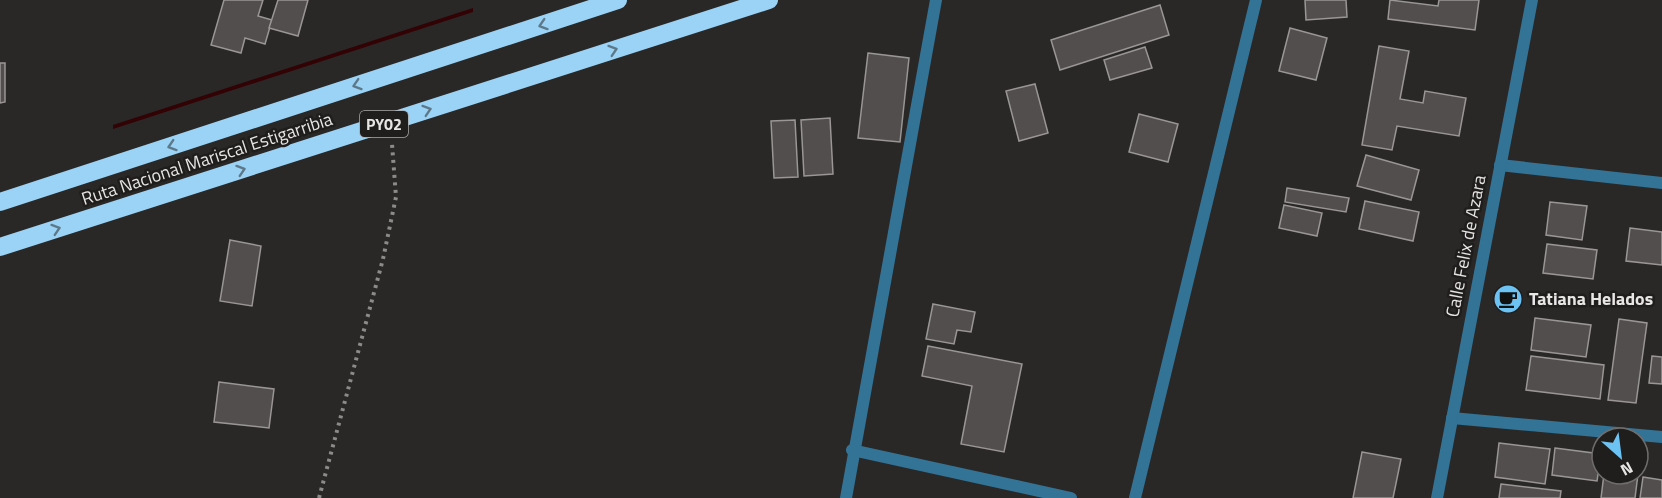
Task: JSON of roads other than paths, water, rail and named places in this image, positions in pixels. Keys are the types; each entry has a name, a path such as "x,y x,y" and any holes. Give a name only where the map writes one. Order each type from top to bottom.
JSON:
{"highway":[{"name":"Ruta Nacional Mariscal Estigarribia","path":"0,202 618,0"},
{"name":"Ruta Nacional Mariscal Estigarribia","path":"0,247 769,0"}],"street":[{"path":"846,498 852,450 936,0"},
{"path":"1135,498 1256,0"},
{"name":"Calle Felix de Azara","path":"1437,498 1532,0"},
{"path":"1500,165 1662,183"},
{"path":"1452,418 1662,437"},
{"path":"852,450 1071,498"}],"place":[{"name":"Tatiana Helados","path":"1508,299"}]}
